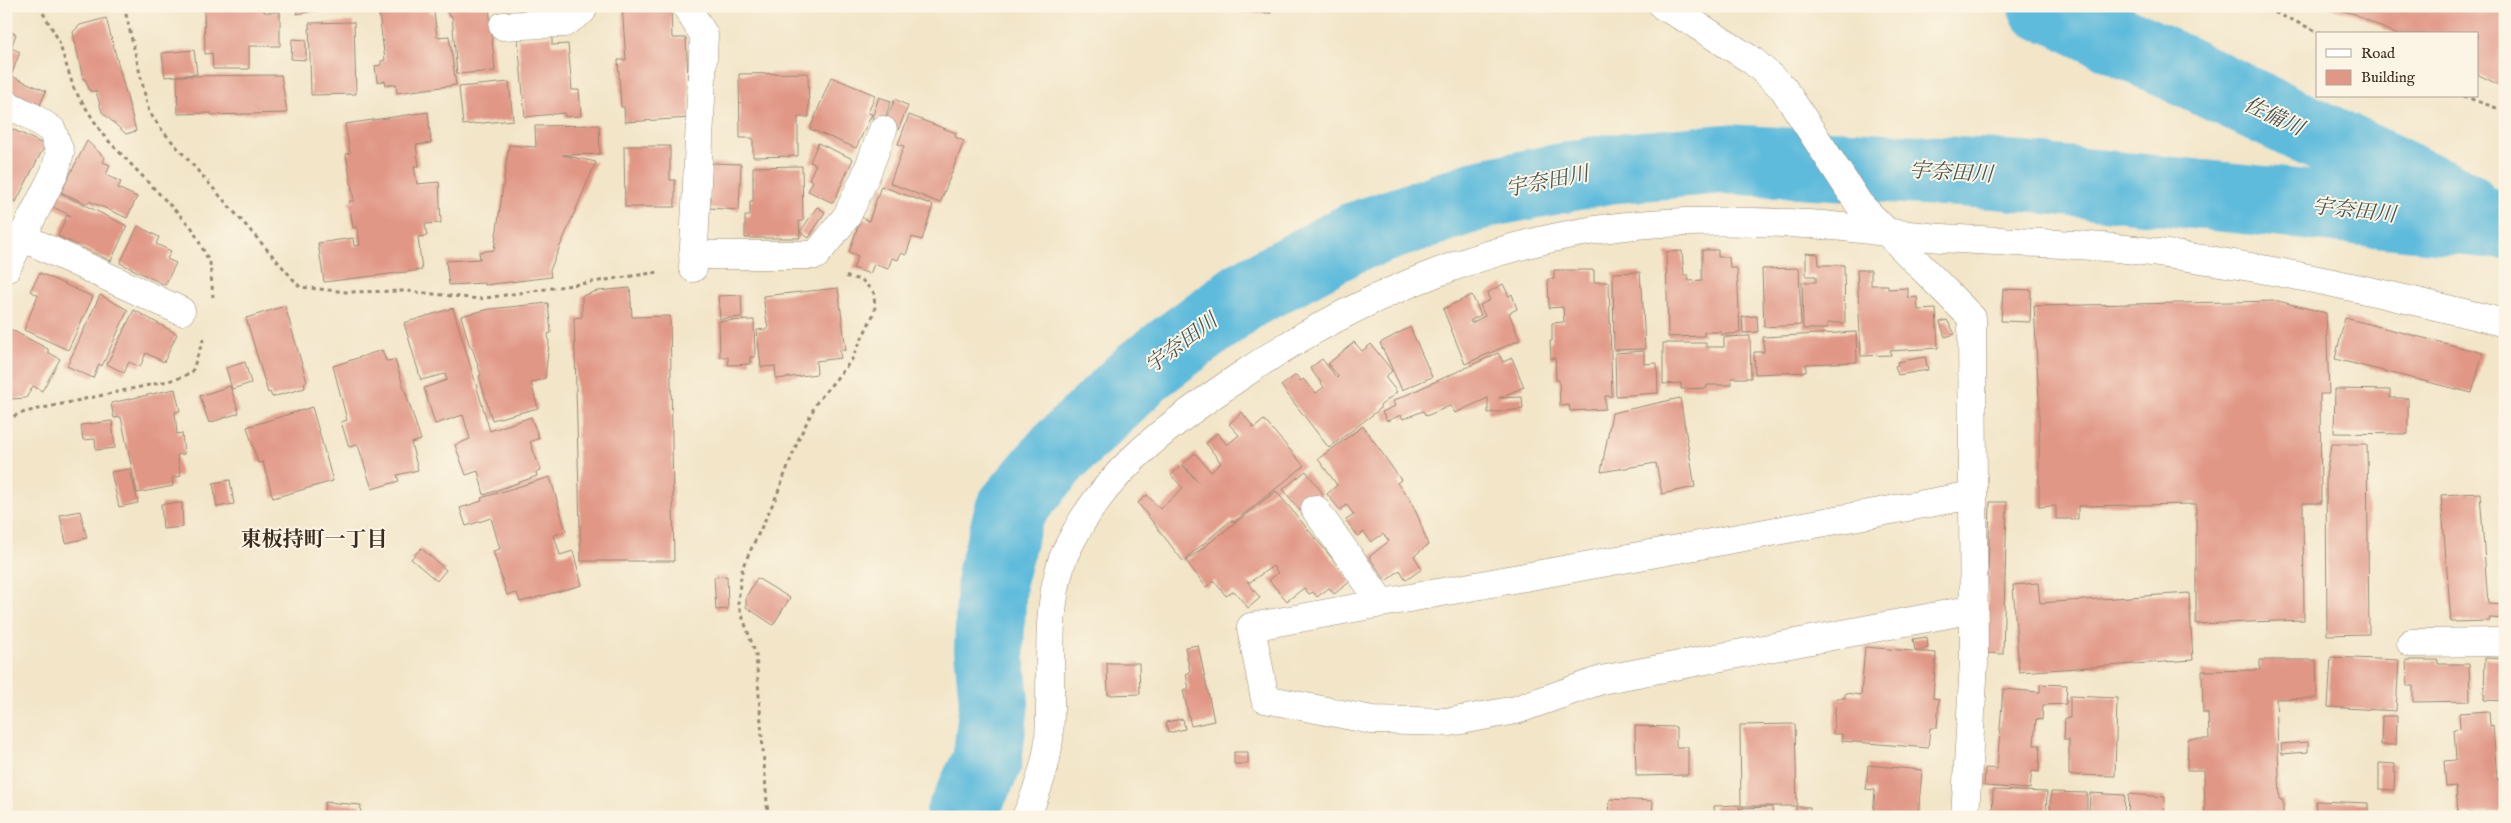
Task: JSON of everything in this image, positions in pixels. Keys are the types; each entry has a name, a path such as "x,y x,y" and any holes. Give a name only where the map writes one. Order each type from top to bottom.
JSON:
{"street":[{"path":"503,26 564,23 582,11 583,6"},
{"path":"686,6 704,35 693,261 816,255 847,216 866,175 883,130"},
{"path":"1663,6 1753,61 1783,88 1855,198 1972,318 1974,662 1965,817"},
{"path":"6,104 31,116 52,130 60,152 55,172 6,268"},
{"path":"1026,817 1040,784 1049,743 1052,603 1061,560 1082,521 1119,472 1161,432 1282,348 1386,293 1460,263 1531,242 1598,229 1661,224 1731,222 1809,224 1889,234 2055,243 2130,250 2321,280 2505,323"},
{"path":"22,238 181,311"},
{"path":"1973,495 1250,627 1265,699 1372,720 1450,722 1516,710 1601,680 1974,609"},
{"path":"1315,509 1382,603"},
{"path":"2411,643 2505,642"}],"path":[{"path":"124,6 149,112 162,130 300,287 347,292 407,291 478,299 693,261"},
{"path":"2260,6 2318,32"},
{"path":"2469,98 2505,111"},
{"path":"768,817 756,654 738,604 740,583 743,566 776,497 809,416 817,402 851,361 875,311 874,293 862,280 836,276"}],"building":[{"path":"204,6 264,6 264,12 280,12 280,46 249,46 249,69 213,69 212,53 205,54"},
{"path":"296,6 338,6 338,7 297,14"},
{"path":"447,6 489,6 495,71 457,74 452,16 448,15"},
{"path":"518,6 537,6 521,13"},
{"path":"539,6 557,6 542,13"},
{"path":"622,6 671,6 672,38 686,38 690,118 625,122 624,107 621,107 618,60 626,60"},
{"path":"1185,6 1271,6 1271,13 1185,9"},
{"path":"2323,6 2505,6 2505,88 2478,74 2478,32 2391,32 2355,14"},
{"path":"428,8 429,13 434,12 437,37 449,36 456,85 397,93 396,84 386,85 385,81 377,82 375,66 381,65 381,61 385,60 379,14"},
{"path":"106,18 136,131 126,134 102,112 96,91 90,91 85,79 83,79 73,32 80,25"},
{"path":"354,22 356,94 311,95 309,23"},
{"path":"6,30 16,34 11,48 20,52 11,76 46,91 40,105 6,88"},
{"path":"552,36 552,45 568,44 572,90 579,90 581,116 565,117 564,113 525,117 518,39"},
{"path":"292,39 306,40 306,60 291,59"},
{"path":"194,50 197,74 165,77 162,53"},
{"path":"808,73 809,117 798,117 798,156 753,157 753,138 740,138 739,74"},
{"path":"281,75 287,113 178,114 177,76"},
{"path":"831,77 875,95 868,113 872,114 856,148 810,129"},
{"path":"509,82 513,120 463,125 459,87"},
{"path":"879,97 891,101 884,121 872,118"},
{"path":"895,99 908,106 898,130 884,124"},
{"path":"428,112 431,143 416,145 419,166 414,166 417,184 439,182 441,223 425,224 427,236 418,237 422,270 324,282 318,243 353,238 354,246 360,245 357,227 353,228 349,201 354,201 346,154 350,153 345,124"},
{"path":"909,115 956,133 955,137 964,141 940,203 890,183 904,146 898,144"},
{"path":"599,125 600,154 563,155 596,162 550,270 551,277 485,285 484,283 449,285 446,261 480,259 479,252 494,250 509,145 536,147 535,126"},
{"path":"6,126 45,145 16,202 6,197"},
{"path":"87,141 105,158 103,162 110,165 106,175 121,182 118,188 137,197 127,218 89,201 87,204 61,192"},
{"path":"818,143 853,159 833,203 808,191 813,181 809,179 816,164 810,162"},
{"path":"624,146 670,146 670,180 675,180 675,207 625,207"},
{"path":"712,163 741,164 739,210 709,208"},
{"path":"802,166 803,221 799,221 800,238 745,238 745,216 750,216 750,201 753,201 753,167"},
{"path":"881,186 933,205 922,240 912,237 906,255 901,253 898,260 892,258 888,269 874,264 870,274 853,268 858,256 849,252 861,217 869,221"},
{"path":"60,193 127,226 111,261 58,236 67,215 70,217 70,215 53,207"},
{"path":"817,207 825,212 809,238 800,232"},
{"path":"138,226 159,237 156,244 171,251 167,259 176,263 165,285 120,263"},
{"path":"1702,250 1718,250 1718,257 1729,257 1730,268 1737,268 1740,333 1721,335 1721,332 1704,332 1704,336 1668,337 1666,252 1682,251 1684,275 1688,275 1689,281 1702,280"},
{"path":"1806,253 1818,254 1819,265 1844,265 1845,323 1827,323 1827,329 1803,329 1802,282 1816,282 1816,276 1806,276"},
{"path":"1799,268 1801,325 1764,327 1762,269"},
{"path":"1554,270 1594,270 1594,282 1609,282 1612,396 1605,396 1605,409 1570,411 1569,405 1560,406 1559,380 1556,380 1555,358 1551,359 1550,341 1552,341 1552,323 1564,322 1563,307 1549,308 1548,279 1554,279"},
{"path":"1857,270 1871,270 1871,285 1888,285 1888,289 1908,288 1908,298 1917,297 1918,310 1936,309 1938,348 1890,351 1891,355 1861,356"},
{"path":"1640,272 1645,349 1614,350 1613,273"},
{"path":"40,273 93,297 68,350 24,330 38,295 30,291"},
{"path":"1503,284 1509,296 1512,294 1517,309 1509,313 1520,340 1465,364 1443,309 1472,295 1481,315 1470,321 1471,323 1485,316 1480,305 1490,300 1487,293"},
{"path":"630,288 632,317 670,316 674,561 581,561 574,318 582,317 582,296 597,291"},
{"path":"838,288 846,350 839,350 841,358 816,361 817,374 776,379 775,366 761,367 757,330 768,329 763,296"},
{"path":"2003,289 2031,290 2030,322 2001,321"},
{"path":"100,295 128,310 102,366 99,364 93,378 67,366"},
{"path":"741,295 742,317 720,319 718,296"},
{"path":"2278,301 2326,313 2329,394 2320,394 2321,503 2303,503 2304,620 2196,624 2196,504 2078,506 2078,519 2056,519 2056,506 2039,507 2039,399 2034,306"},
{"path":"548,303 551,333 548,334 549,344 545,378 531,383 538,408 492,420 479,376 481,375 461,316 490,309"},
{"path":"285,306 307,382 304,383 305,388 272,397 270,392 268,393 246,318"},
{"path":"453,308 490,431 531,417 539,438 530,442 541,471 536,472 537,476 484,495 478,471 466,475 455,445 470,439 463,415 435,424 424,388 447,380 445,374 421,380 404,323"},
{"path":"134,310 177,334 164,362 146,353 140,367 129,362 124,373 107,364"},
{"path":"1757,316 1758,332 1743,333 1742,317"},
{"path":"2345,318 2483,353 2472,393 2335,359"},
{"path":"754,320 755,357 750,357 750,364 728,365 728,357 720,357 719,321"},
{"path":"1947,320 1955,334 1945,337 1940,322"},
{"path":"6,327 48,349 48,352 60,359 42,391 33,386 26,398 12,399 6,397"},
{"path":"1410,327 1432,377 1402,390 1380,343"},
{"path":"1856,332 1857,362 1806,364 1806,372 1755,374 1754,352 1764,352 1763,337"},
{"path":"1750,336 1751,378 1731,378 1731,385 1707,385 1707,388 1681,389 1681,383 1663,384 1663,343 1706,343 1706,347 1724,347 1724,337"},
{"path":"1354,342 1362,351 1371,344 1392,371 1385,377 1397,392 1380,406 1380,409 1329,448 1281,386 1296,375 1301,381 1303,379 1316,393 1324,387 1310,368 1322,359 1337,378 1338,376 1328,364"},
{"path":"382,350 386,361 395,360 421,440 411,443 418,470 397,475 399,481 372,489 358,445 349,447 341,422 347,420 333,366"},
{"path":"1644,351 1644,364 1657,363 1658,393 1616,396 1615,353"},
{"path":"1498,353 1503,362 1512,358 1524,387 1499,398 1522,397 1523,409 1488,413 1488,398 1455,413 1450,406 1426,416 1423,411 1403,419 1401,415 1387,421 1382,412 1395,406 1393,401"},
{"path":"1925,357 1928,370 1898,375 1895,366 1898,365 1897,362"},
{"path":"245,362 251,383 232,389 226,368"},
{"path":"230,386 239,413 209,423 200,396"},
{"path":"175,389 180,411 175,412 177,434 182,433 184,454 177,455 181,476 172,478 173,486 137,493 121,417 114,418 111,403"},
{"path":"2335,389 2390,390 2390,398 2408,398 2408,434 2334,433"},
{"path":"1680,398 1695,487 1662,494 1656,463 1601,472 1612,413"},
{"path":"312,407 333,481 273,498 263,462 258,463 247,427"},
{"path":"1242,412 1254,428 1264,420 1304,466 1234,522 1231,520 1183,561 1138,503 1147,495 1160,509 1183,488 1171,475 1182,465 1199,483 1183,464 1195,453 1211,472 1221,463 1206,443 1217,433 1227,445 1239,435 1229,424"},
{"path":"112,421 115,448 96,450 95,439 83,440 81,425"},
{"path":"1363,426 1401,480 1397,483 1410,499 1428,545 1414,556 1422,569 1406,580 1400,570 1386,581 1369,557 1389,541 1383,534 1371,542 1364,532 1358,536 1346,520 1354,515 1347,505 1340,510 1327,494 1337,485 1318,459"},
{"path":"2331,444 2367,444 2369,634 2327,635 2326,476"},
{"path":"130,469 138,503 119,507 111,472"},
{"path":"1306,471 1323,494 1300,511 1283,489"},
{"path":"550,477 566,531 554,535 560,555 573,551 582,585 520,602 517,593 507,595 493,551 500,549 491,518 466,526 460,508 482,501 481,498"},
{"path":"230,480 234,504 217,507 213,483"},
{"path":"1276,491 1351,581 1334,594 1329,588 1317,597 1313,592 1309,594 1304,588 1287,601 1269,580 1278,573 1273,566 1250,582 1247,581 1260,598 1248,608 1234,591 1226,596 1214,581 1206,587 1186,561"},
{"path":"2480,493 2488,604 2505,605 2505,619 2489,618 2490,621 2451,622 2441,495"},
{"path":"1990,502 2007,502 2003,654 1986,653"},
{"path":"182,503 183,527 163,529 161,504"},
{"path":"80,511 87,538 66,543 60,515"},
{"path":"421,548 446,570 437,581 411,559"},
{"path":"727,576 728,609 716,610 714,577"},
{"path":"757,578 790,598 773,625 746,607 746,597"},
{"path":"2038,583 2040,603 2189,593 2193,660 2019,672 2013,585"},
{"path":"1927,637 1928,648 1915,650 1913,639"},
{"path":"1198,645 1214,721 1191,726 1183,690 1189,689 1186,674 1190,672 1185,647"},
{"path":"1865,647 1936,653 1933,698 1939,699 1937,728 1930,728 1928,748 1842,741 1842,734 1833,734 1836,698 1845,698 1845,693 1861,695"},
{"path":"2331,657 2399,660 2396,711 2328,707"},
{"path":"2485,658 2505,659 2505,701 2484,700"},
{"path":"2260,660 2316,660 2317,698 2276,699 2280,800 2283,800 2283,817 2205,816 2204,770 2187,770 2188,739 2209,739 2208,713 2203,713 2202,671 2260,670"},
{"path":"2406,660 2438,660 2438,664 2469,664 2470,701 2413,702 2413,686 2407,686"},
{"path":"1107,663 1139,663 1140,694 1108,695"},
{"path":"2040,684 2067,685 2066,704 2043,705 2042,720 2036,719 2034,745 2040,745 2039,772 2032,771 2030,789 1984,786 1985,768 1997,769 2003,689 2040,692"},
{"path":"2070,696 2117,698 2115,776 2069,775 2069,740 2064,740 2065,718 2070,718"},
{"path":"2489,711 2490,726 2493,725 2497,779 2505,779 2505,809 2499,810 2499,812 2458,814 2456,786 2446,787 2444,761 2456,760 2454,729 2460,728 2459,713"},
{"path":"2382,716 2397,716 2396,745 2381,745"},
{"path":"1183,719 1185,729 1168,733 1166,722"},
{"path":"1795,724 1797,806 1741,806 1740,725"},
{"path":"1635,726 1676,727 1676,747 1688,747 1688,775 1636,776"},
{"path":"2308,742 2308,752 2282,754 2281,744"},
{"path":"1234,752 1248,752 1248,764 1234,764"},
{"path":"2379,763 2395,764 2394,790 2379,789"},
{"path":"1868,765 1922,770 1918,817 1873,817 1875,790 1866,789"},
{"path":"1993,790 2047,792 2046,817 1992,817"},
{"path":"2051,792 2087,793 2087,817 2050,817"},
{"path":"2090,793 2125,795 2124,817 2089,817"},
{"path":"2129,794 2165,797 2164,817 2128,817"},
{"path":"1610,799 1653,801 1652,817 1609,817"},
{"path":"2316,801 2368,803 2368,817 2315,817"},
{"path":"325,802 361,805 360,817 324,817"},
{"path":"1739,805 1740,817 1715,817 1714,806"},
{"path":"1772,807 1773,817 1741,817 1741,808"},
{"path":"1796,807 1810,807 1810,817 1796,817"}],"waterway":[{"name":"佐備川","path":"2043,6 2058,11 2462,204"},
{"name":"宇奈田川","path":"960,817 987,762 994,703 989,650 992,576 1010,510 1059,452 1143,371 1244,296 1352,238 1486,193 1608,169 1724,159 1994,174 2505,225"}],"district":[{"name":"東板持町一丁目","path":"314,539"}]}
